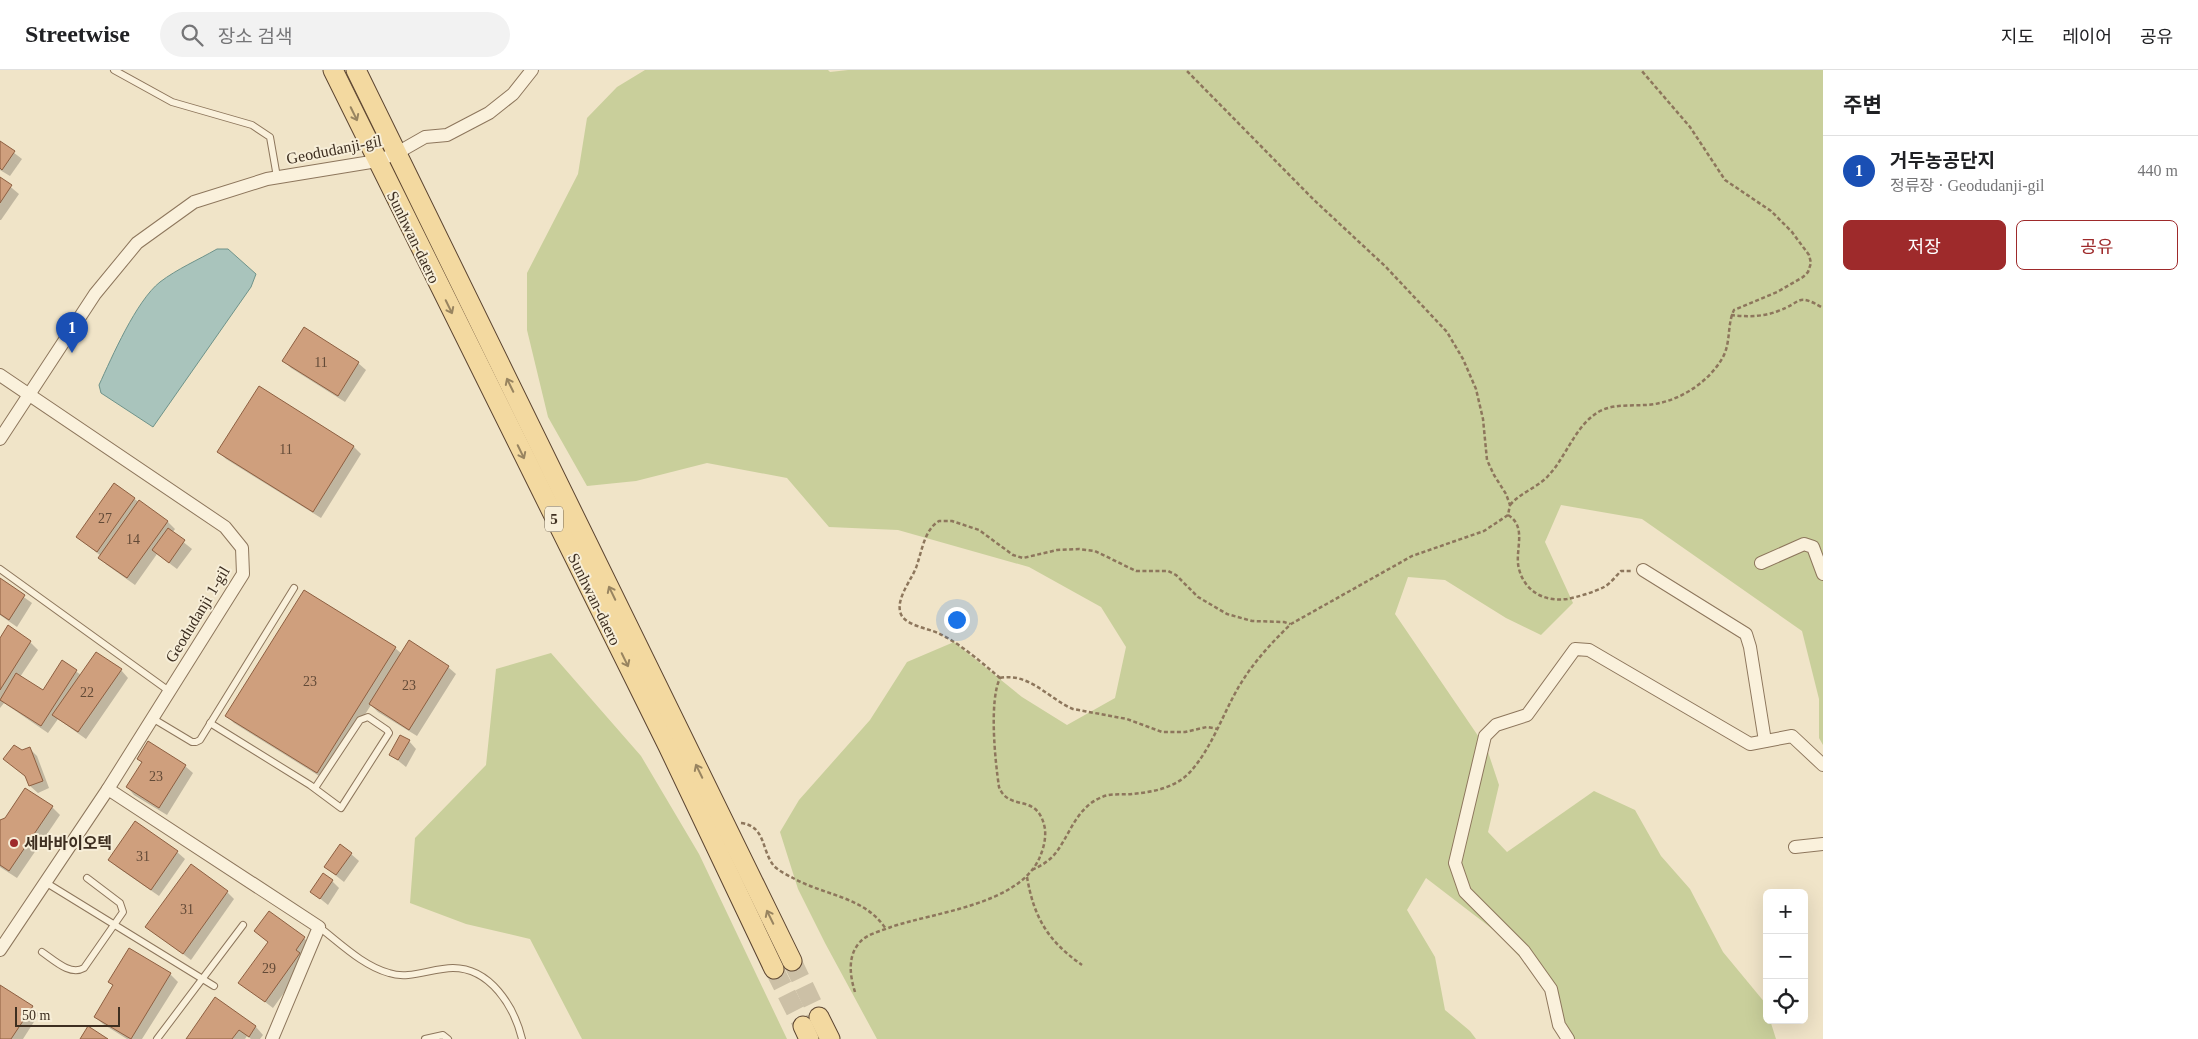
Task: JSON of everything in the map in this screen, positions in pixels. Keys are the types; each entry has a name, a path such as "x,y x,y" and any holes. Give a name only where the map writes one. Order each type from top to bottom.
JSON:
{"main road":[{"name":"Sunhwan-daero","path":"333,70 668,746 774,968"},
{"name":"Sunhwan-daero","path":"356,70 792,961"},
{"path":"819,1017 830,1039"}],"street":[{"name":"Geodudanji-gil","path":"0,440 95,294 137,243 194,202 277,177 377,161 397,153 425,137 447,135 489,113 513,94 532,70"},
{"name":"Geodudanji 1-gil","path":"0,375 225,528 242,548 242,574 108,789 0,950"},
{"path":"1761,563 1804,544 1813,547 1823,574"},
{"path":"1643,570 1746,634 1750,647 1765,740"},
{"path":"1568,1039 1559,1025 1551,989 1524,951 1465,892 1455,862 1485,736 1496,725 1527,715 1576,649 1589,650 1750,744 1792,736 1823,765"},
{"path":"108,789 319,927 272,1039"},
{"path":"1795,847 1823,844"}],"lane":[{"name":"Geodudanji-gil","path":"114,70 172,102 252,124 270,137 277,177"},
{"path":"0,569 169,691"},
{"path":"152,718 192,742 196,742 210,723 294,588"},
{"path":"210,723 315,788 341,808 389,733 387,730 368,717 360,720 315,788"},
{"path":"42,952 72,971 79,971 84,968 123,912 120,903 87,878"},
{"path":"45,882 214,986"},
{"path":"157,1039 243,925"},
{"path":"319,927 376,968 391,974 409,974 453,968 469,970 483,977 495,986 506,1001 522,1039"},
{"path":"424,1039 443,1035 448,1039"}],"path":[{"path":"1186,70 1287,172 1386,267 1447,332 1463,359 1476,389 1482,412 1487,460 1510,505"},
{"path":"1032,870 1054,856 1073,823 1094,801 1111,795 1155,791 1178,782 1196,765 1218,728 1235,693 1251,668 1276,638 1291,624 1412,556 1484,531 1508,515 1510,505 1517,496 1537,487 1550,474 1576,436 1594,415 1611,407 1662,404 1687,392 1703,381 1715,369 1723,356 1729,337 1731,315 1734,310 1777,292 1808,272 1811,264 1809,255 1792,232 1771,211 1725,180 1690,126 1641,70"},
{"path":"1731,315 1767,314 1779,311 1799,299 1808,300 1823,308"},
{"path":"1508,515 1515,519 1520,533 1518,558 1522,578 1531,590 1548,599 1569,598 1605,587 1621,571 1643,570"},
{"path":"1000,678 956,644 902,617 901,603 929,531 939,521 952,521 979,530 1013,555 1022,558 1057,550 1078,549 1094,551 1136,571 1168,571 1176,575 1198,597 1227,614 1252,621 1291,624"},
{"path":"1000,678 1009,676 1036,686 1073,709 1127,719 1162,732 1170,733 1218,728"},
{"path":"856,992 851,972 852,957 861,940 867,936 928,915 982,902 1027,877 1043,849 1045,832 1041,816 1032,806 1009,800 1002,794 999,787 994,712 997,685 1000,678"},
{"path":"738,822 756,828 774,865 782,872 798,881 862,905 874,914 886,929"},
{"path":"1027,877 1030,894 1043,928 1059,948 1082,965"}],"green space":[{"path":"645,70 828,70 830,72 848,70 1823,70 1823,745 1819,738 1819,699 1802,631 1642,519 1561,505 1545,542 1573,603 1541,635 1506,618 1445,580 1408,577 1395,614 1487,749 1499,785 1488,832 1507,852 1594,791 1635,810 1661,856 1690,889 1723,952 1763,1000 1763,1024 1771,1024 1776,1039 1573,1039 1543,983 1499,934 1426,878 1407,910 1435,957 1445,1010 1470,1031 1476,1039 877,1039 798,889 780,832 799,800 870,720 907,662 954,642 1022,697 1067,725 1115,698 1126,647 1101,607 1029,567 898,530 829,527 787,478 707,463 636,481 587,486 548,417 527,330 527,273 578,174 587,118 617,87"},
{"path":"551,653 641,756 699,854 787,1039 582,1039 530,939 466,924 410,903 415,838 486,765 496,669"}],"water":[{"path":"217,249 228,249 256,274 251,287 153,427 101,393 99,385 125,330 151,291 173,273"}],"building":[{"path":"0,141 15,151 2,170 0,168"},
{"path":"0,177 12,185 0,203"},
{"path":"304,327 359,362 338,396 282,361"},
{"path":"259,386 354,446 313,512 217,452"},
{"path":"114,483 135,498 97,552 76,537"},
{"path":"139,500 168,521 127,578 98,558"},
{"path":"168,528 185,540 169,563 152,550"},
{"path":"0,578 25,595 9,620 0,614"},
{"path":"304,590 396,647 317,773 225,716"},
{"path":"8,625 31,641 0,690 0,638"},
{"path":"409,640 449,666 409,730 369,704"},
{"path":"96,652 122,669 78,732 52,715"},
{"path":"62,660 77,670 41,726 0,700 16,673 43,690"},
{"path":"400,735 410,740 398,760 389,755"},
{"path":"148,741 186,765 159,808 126,787 142,762 137,759"},
{"path":"14,745 22,750 30,747 43,781 29,786 25,776 3,759"},
{"name":"세바바이오텍","path":"25,788 53,806 9,871 0,865 0,820 5,818"},
{"path":"135,821 178,851 151,890 108,860"},
{"path":"340,844 352,853 336,875 324,867"},
{"path":"191,864 228,891 183,954 145,927"},
{"path":"323,873 333,880 320,899 310,892"},
{"path":"269,911 305,937 296,950 300,953 265,1002 238,983 268,942 254,931"},
{"path":"129,948 171,973 131,1039 94,1017 113,985 108,982"},
{"path":"0,985 33,1006 11,1039 0,1039"},
{"path":"215,997 256,1026 249,1037 239,1030 232,1039 186,1039"},
{"path":"88,1026 108,1039 80,1039"}],"tunnel":[{"path":"792,961 819,1017"},
{"path":"774,969 803,1026"}],"place":[{"name":"거두농공단지","path":"72,353"},
{"name":"세바바이오텍","path":"14,843"}]}
